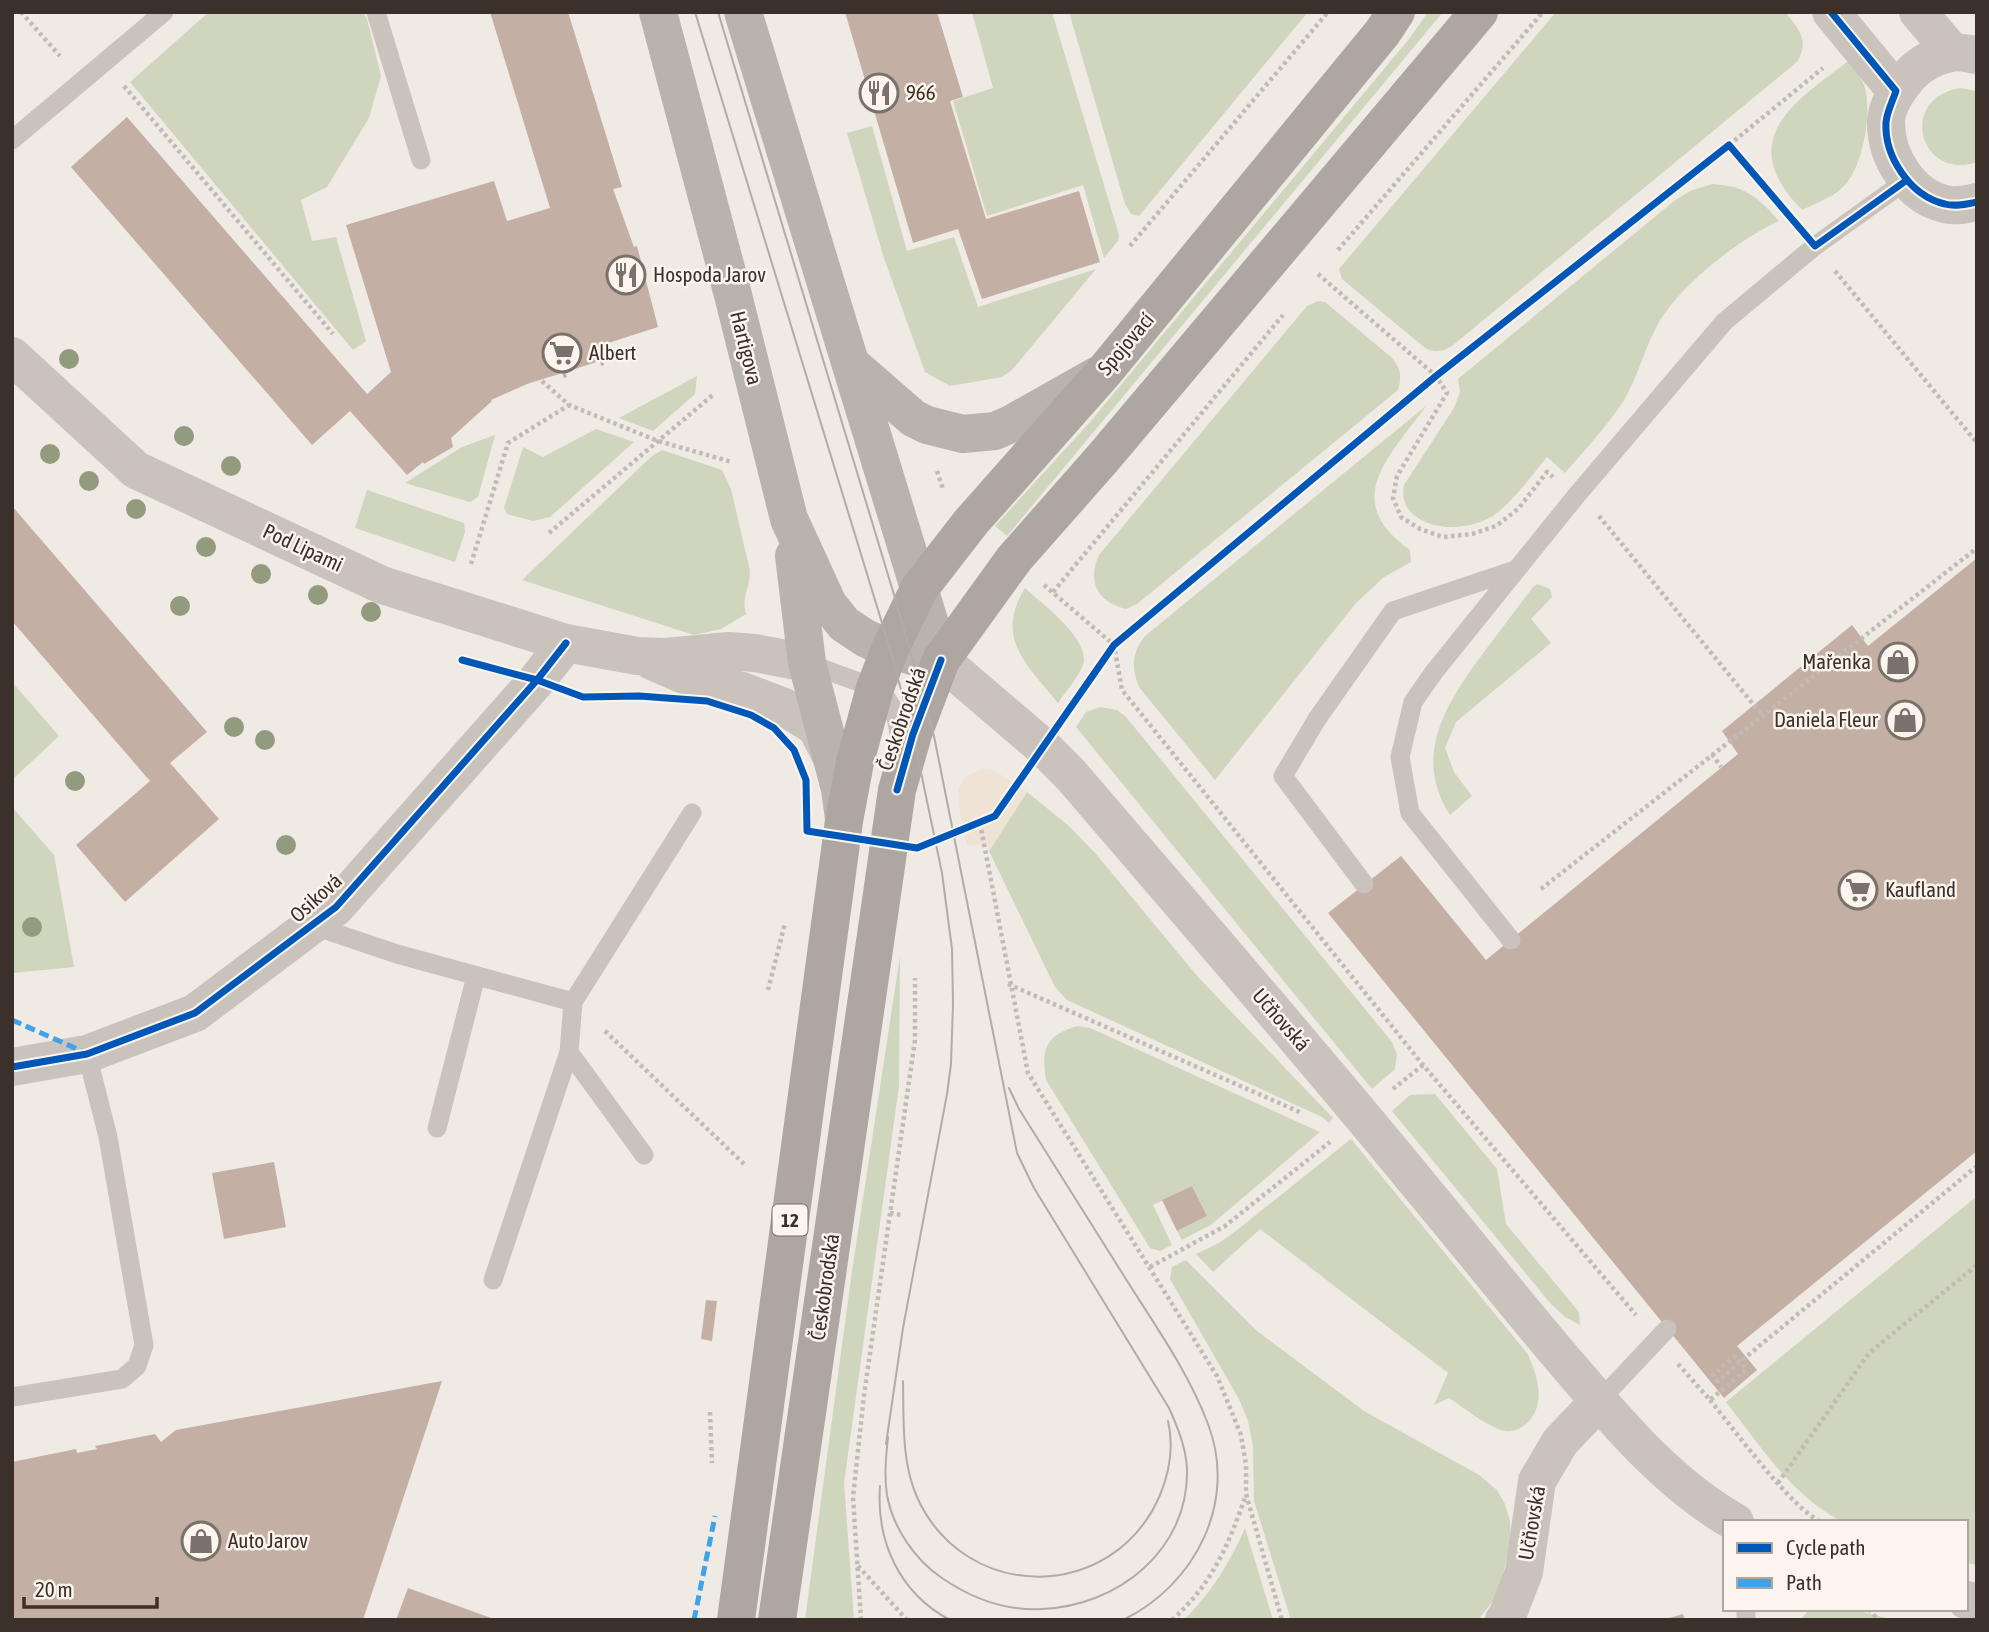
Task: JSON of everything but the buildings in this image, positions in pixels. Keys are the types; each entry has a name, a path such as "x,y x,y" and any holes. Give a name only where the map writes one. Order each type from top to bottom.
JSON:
{"main road":[{"name":"Hartigova","path":"657,12 733,295 789,519 828,604 845,624 864,638 890,649 912,656 941,660"},
{"path":"743,12 919,589"},
{"name":"Spojovací","path":"875,688 890,649 919,589 971,522 1104,372 1382,33 1396,12"},
{"path":"941,660 1014,559 1103,458 1479,12"},
{"path":"851,364 913,418 927,425 963,434 982,433 1013,423 1104,372"},
{"path":"789,519 807,663 840,789 844,821"},
{"name":"Českobrodská","path":"777,1620 897,790 913,734 941,660 919,589"},
{"name":"Českobrodská","path":"736,1620 844,821 855,762 875,688"}],"street":[{"path":"1831,12 1896,91"},
{"path":"1918,12 1964,54"},
{"path":"1964,54 1920,65 1896,91 1886,121 1890,153 1907,180 1928,197 1945,204 1966,205 1977,202"},
{"name":"Pod Lipami","path":"12,356 136,470 382,585 566,643 637,656 696,680 742,691 784,707 816,727 830,754"},
{"name":"Osiková","path":"12,1067 87,1054 195,1013 314,926 336,907 537,680 566,643"},
{"name":"Pod Lipami","path":"637,656 666,657 729,651 807,663"},
{"name":"Učňovská","path":"941,660 1058,761 1362,1115 1500,1286 1599,1401 1663,1469 1706,1505 1732,1520"},
{"name":"Učňovská","path":"1504,1620 1524,1572 1537,1481 1560,1442 1599,1401"}],"lane":[{"path":"12,139 164,12"},
{"path":"376,12 421,160"},
{"path":"1511,940 1410,813 1400,757 1413,702 1434,671 1516,569 1724,322 1815,246 1907,180"},
{"path":"1364,884 1283,776 1317,719 1394,611 1516,569"},
{"path":"807,663 875,688 890,701 898,723 900,744 897,790"},
{"path":"493,1280 569,1052 573,1002 692,813"},
{"path":"314,926 397,954 573,1002"},
{"path":"437,1128 476,976"},
{"path":"569,1052 645,1155"},
{"path":"12,1397 122,1379 137,1366 144,1345 108,1137 87,1054"},
{"path":"1599,1401 1662,1334"}],"path":[{"path":"21,12 81,81"},
{"path":"1130,246 1328,12"},
{"path":"1336,253 1543,12"},
{"path":"103,62 333,334"},
{"path":"1067,714 1114,645 1436,376 1825,66"},
{"path":"1729,145 1977,443"},
{"path":"1326,263 1318,274 1436,376 1447,393 1397,476 1393,498 1401,517 1420,529 1444,537 1472,534 1496,526 1518,509 1548,472 1596,513 1762,715"},
{"path":"1291,306 1053,592 1114,645 1122,690 1423,1065 1662,1334 1710,1400 1778,1483 1817,1520"},
{"path":"542,381 569,405 658,441 732,462"},
{"path":"549,533 717,391"},
{"path":"471,564 508,443 569,405"},
{"path":"1541,889 1977,548"},
{"path":"1712,754 1721,767"},
{"path":"963,830 995,816 1016,784"},
{"path":"980,823 1028,1073 1217,1376 1231,1406 1241,1435 1246,1494 1282,1620"},
{"path":"861,1620 853,1497 864,1395 915,1040 915,975"},
{"path":"1009,984 1308,1116"},
{"path":"573,1002 744,1164"},
{"path":"1150,1267 1225,1226 1362,1115"},
{"path":"1710,1400 1746,1370 1735,1356 1713,1375 1718,1381 1977,1166"},
{"path":"890,1213 902,1215"},
{"path":"1778,1483 1869,1353 1977,1265"},
{"path":"1172,1620 1189,1604 1218,1565 1246,1494"},
{"path":"857,1566 907,1620"}],"green space":[{"path":"209,12 363,12 367,19 381,76 369,118 327,187 301,200 312,241 336,237 366,341 353,350 130,82"},
{"path":"972,12 1052,12 1119,235 1118,241 1104,258 1083,185 987,216 953,101 993,88"},
{"path":"1069,12 1308,12 1139,216 1131,214 1125,204"},
{"path":"1428,12 1443,12 1007,536 995,526 1090,422 1409,39"},
{"path":"1556,12 1785,12 1801,36 1803,48 1797,62 1452,346 1445,350 1429,350 1342,279 1339,269"},
{"path":"1848,61 1862,81 1867,99 1861,153 1851,177 1840,190 1802,210 1784,188 1773,164 1772,146 1777,128 1801,99"},
{"path":"1960,88 1977,91 1977,162 1958,165 1942,160 1930,150 1924,137 1922,122 1928,107 1940,95"},
{"path":"872,126 907,251 954,237 978,307 1096,269 1012,370 1002,377 950,386 925,372 884,258 847,133"},
{"path":"1712,184 1733,187 1750,194 1779,221 1729,251 1696,279 1668,309 1658,324 1623,402 1565,473 1547,457 1504,507 1474,524 1439,526 1414,515 1404,499 1404,485 1454,408 1460,392 1458,379 1674,201 1690,191"},
{"path":"1318,301 1325,302 1391,357 1400,372 1398,390 1137,604 1126,609 1108,601 1097,589 1095,582 1094,573 1099,555 1307,306"},
{"path":"697,376 695,394 653,431 619,418"},
{"path":"1426,406 1386,461 1378,479 1375,496 1378,514 1389,532 1410,550 1411,562 1384,577 1356,603 1215,780 1139,687 1134,660 1141,642"},
{"path":"596,429 634,442 550,517 533,521 507,514 504,508 523,447 543,457"},
{"path":"495,435 478,497 470,502 405,483 462,447"},
{"path":"662,450 722,470 731,489 750,571 745,602 746,614 721,629 694,635 522,580 652,456"},
{"path":"367,490 464,523 465,532 455,562 355,528"},
{"path":"1537,584 1550,589 1552,597 1531,619 1551,643 1456,722 1445,748 1454,772 1472,796 1450,815 1439,792 1434,770 1434,748 1440,727 1460,686"},
{"path":"1025,588 1073,633 1084,655 1081,670 1058,703 1018,650 1013,622 1016,606"},
{"path":"12,682 59,736 12,780"},
{"path":"1100,707 1117,710 1126,717 1392,1042 1397,1054 1395,1069 1372,1089 1076,727 1086,712"},
{"path":"1027,792 1069,826 1096,854 1198,977 1333,1118 1329,1123 1322,1117 1067,1000 1055,987 989,851"},
{"path":"12,807 54,855 74,967 12,973"},
{"path":"900,956 899,1086 844,1483 854,1620 805,1620 852,1271"},
{"path":"1078,1026 1090,1028 1320,1132 1212,1224 1182,1240 1177,1231 1207,1216 1192,1186 1153,1205 1172,1245 1160,1251 1150,1248 1046,1080 1044,1059 1048,1044 1059,1034"},
{"path":"1435,1094 1497,1169 1506,1224 1579,1312 1580,1325 1565,1317 1551,1304 1392,1111 1410,1095"},
{"path":"1351,1139 1527,1353 1537,1380 1537,1408 1533,1417 1516,1430 1506,1431 1485,1422 1449,1398 1434,1405 1448,1373 1260,1229 1213,1272 1196,1254 1219,1243 1237,1230"},
{"path":"1977,1196 1977,1565 1968,1563 1968,1520 1840,1520 1825,1511 1808,1499 1778,1469 1726,1402"},
{"path":"1186,1260 1257,1331 1364,1411 1479,1475 1497,1490 1510,1521 1511,1540 1502,1579 1493,1601 1478,1620 1291,1620 1254,1501 1253,1446 1248,1421 1239,1399 1170,1279 1172,1267"},
{"path":"1245,1528 1273,1620 1184,1620 1219,1577"},
{"path":"1808,1611 1860,1611 1894,1620 1801,1620"}],"shaded area":[{"path":"982,769 995,771 1027,792 989,851 987,843 967,846 958,802 959,788 965,777"}],"tram line":[{"path":"695,12 890,649 913,734 942,873 952,949 951,1064 903,1328 886,1444"},
{"path":"718,12 934,736 1017,1153 1034,1188 1169,1408 1185,1453 1187,1469 1184,1498 1176,1525 1162,1548 1144,1568 1122,1585 1097,1597 1070,1605 1042,1609 1015,1608 989,1602 965,1592 932,1571 914,1553 894,1519 887,1495 885,1473 888,1437"},
{"path":"1009,1088 1019,1109 1181,1367 1200,1404 1216,1453 1218,1483 1204,1538 1171,1586 1149,1605 1123,1620"},
{"path":"903,1381 906,1454 917,1497 939,1532 969,1557 1003,1572 1039,1577 1076,1571 1109,1556 1138,1530 1160,1495 1166,1477 1171,1450 1168,1421"},
{"path":"880,1486 882,1526 894,1564 917,1595 932,1609 950,1620"}],"marked path":[{"path":"12,1020 84,1052"},
{"path":"694,1620 715,1516"}],"cycle path":[{"path":"1831,12 1896,91 1886,122 1887,135 1895,161 1910,184 1932,200 1945,204 1977,202"},
{"path":"462,660 537,680 583,697 639,696 707,701 751,715 774,728 794,750 806,780 807,831 917,848 995,816 1114,645 1436,376 1729,145 1815,246 1907,180"},
{"path":"12,1067 87,1054 195,1013 336,907 537,680 566,643"},
{"path":"897,790 913,734 941,660"}],"place":[{"name":"966","path":"879,93"},
{"name":"Hospoda Jarov","path":"626,275"},
{"name":"Albert","path":"562,353"},
{"name":"Mařenka","path":"1898,662"},
{"name":"Daniela Fleur","path":"1905,720"},
{"name":"Kaufland","path":"1858,890"},
{"name":"Auto Jarov","path":"201,1541"}]}
